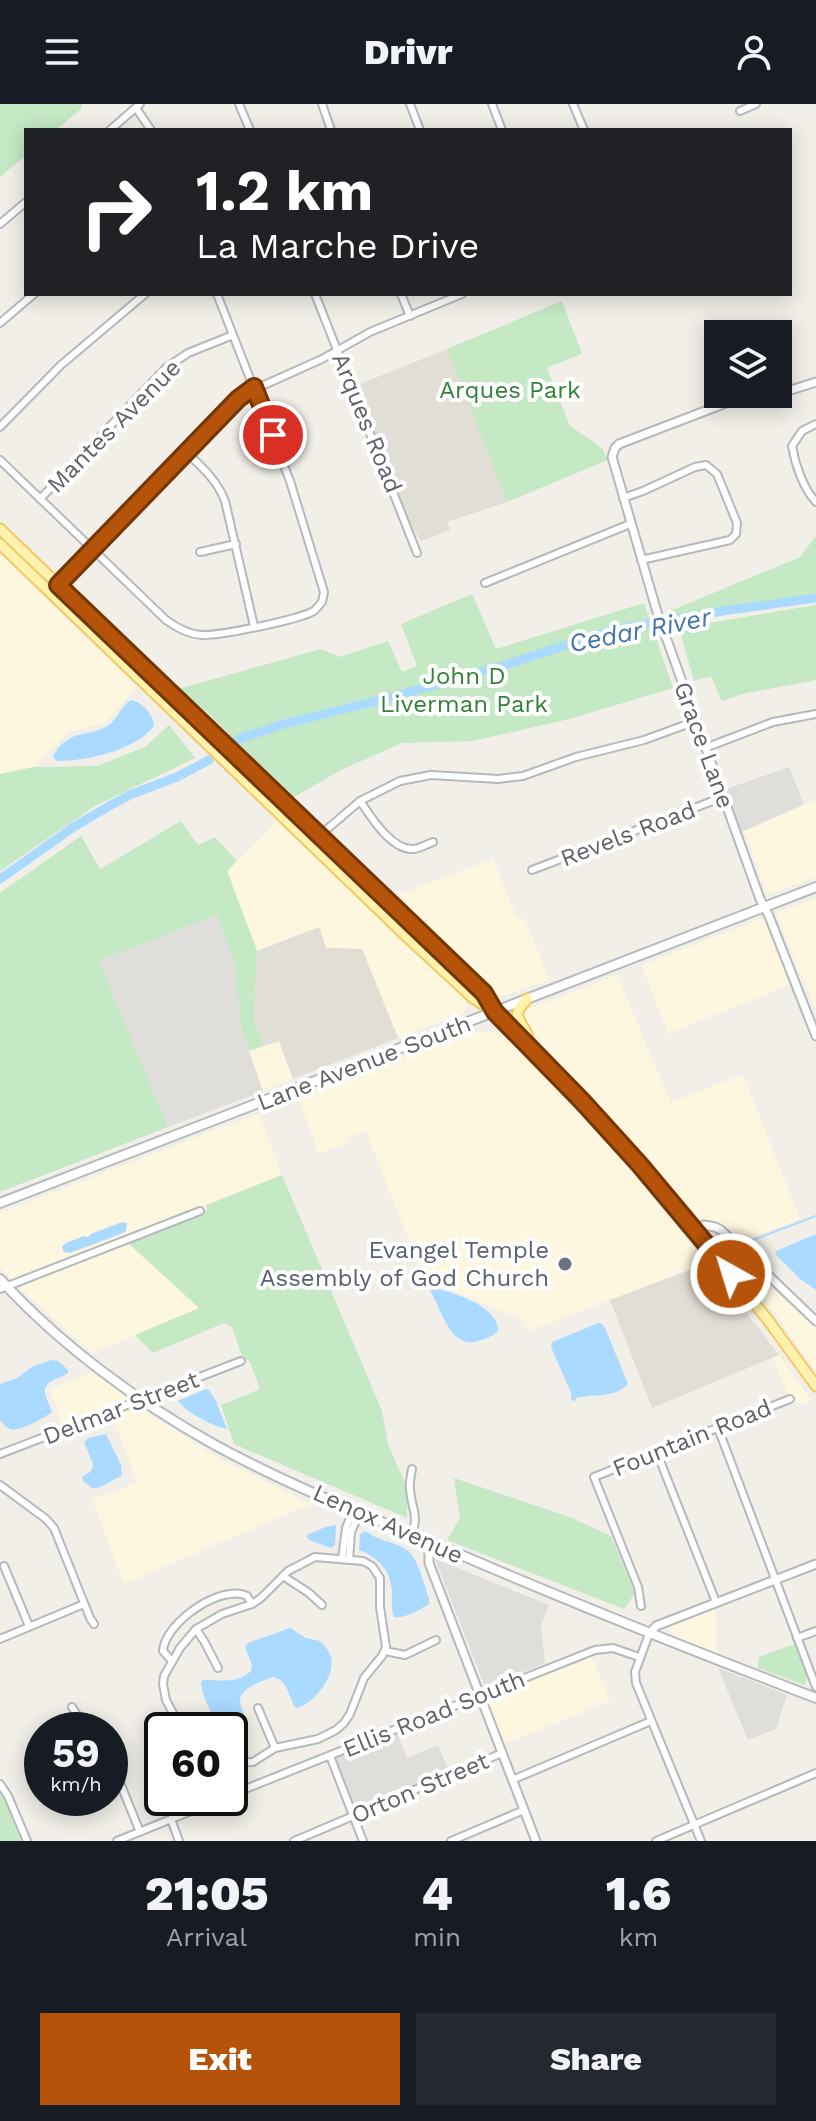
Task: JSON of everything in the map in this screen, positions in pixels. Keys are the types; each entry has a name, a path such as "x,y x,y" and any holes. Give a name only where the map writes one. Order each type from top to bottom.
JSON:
{"main road":[{"path":"0,529 54,588 245,779 484,993 495,1012 640,1165 696,1231 816,1386"},
{"path":"0,544 54,588 284,803 316,840"},
{"path":"245,779 254,780 284,803"},
{"name":"Lane Avenue South","path":"0,1203 816,887"},
{"path":"527,999 517,1016 527,1034 529,1046"},
{"name":"Lenox Avenue","path":"2,1285 66,1343 142,1399 216,1445 433,1544 649,1634 816,1698"}],"street":[{"path":"239,104 249,128"},
{"path":"322,104 330,128"},
{"path":"410,104 419,128"},
{"path":"492,104 501,128"},
{"path":"573,104 583,128"},
{"path":"740,111 756,104"},
{"path":"112,128 138,106 150,128"},
{"path":"0,224 24,204"},
{"path":"0,323 32,296"},
{"path":"0,427 61,365 143,296"},
{"path":"0,460 166,620 186,632 211,635 314,611 322,602 324,592 303,518 218,296"},
{"name":"Arques Road","path":"316,296 417,553"},
{"path":"402,296 410,316"},
{"path":"54,588 238,399 254,387 308,365 370,332 457,296"},
{"name":"Mantes Avenue","path":"40,499 166,368 188,353 233,335"},
{"name":"Grace Lane","path":"816,382 772,396 726,403 619,444 612,454 668,646 763,907 816,1036"},
{"path":"816,424 802,431 792,446 810,495 816,502"},
{"path":"186,452 222,491 254,626"},
{"path":"623,498 706,465 717,474 737,523 736,534 730,540 641,560"},
{"path":"485,583 630,524"},
{"path":"200,552 236,544"},
{"path":"705,748 779,720 816,714"},
{"path":"316,840 360,801 400,781 431,775 498,779 523,776 696,721"},
{"name":"Revels Road","path":"532,870 723,797"},
{"path":"360,801 375,823 396,844 413,849 433,842"},
{"path":"2,1285 200,1211"},
{"path":"696,1231 704,1225 715,1227 816,1321"},
{"path":"731,1274 751,1259"},
{"name":"Delmar Street","path":"0,1454 241,1361"},
{"name":"Fountain Road","path":"641,1606 638,1587 594,1477 790,1399"},
{"path":"718,1428 816,1687"},
{"path":"657,1453 716,1602"},
{"path":"412,1469 410,1490 416,1522 412,1535"},
{"path":"0,1485 54,1528 94,1624"},
{"path":"345,1559 356,1511"},
{"path":"433,1544 429,1563 536,1841"},
{"path":"172,1712 163,1691 164,1676 196,1629 222,1614 252,1604 294,1566 315,1557 363,1561 372,1566 380,1578 385,1651 364,1678 350,1714 336,1730 318,1739 275,1748 248,1762"},
{"path":"701,1841 636,1683 639,1657 656,1626 816,1564"},
{"path":"4,1566 29,1626"},
{"path":"283,1576 322,1605"},
{"path":"172,1661 163,1651 164,1642 190,1613 209,1601 236,1592 247,1596 252,1604"},
{"path":"0,1639 84,1604"},
{"path":"196,1629 218,1668"},
{"path":"797,1638 816,1631"},
{"path":"385,1651 405,1655 436,1640"},
{"name":"Ellis Road South","path":"248,1788 602,1648 613,1648 639,1657"},
{"path":"72,1707 75,1712"},
{"path":"258,1708 275,1748"},
{"name":"Orton Street","path":"512,1780 651,1721"},
{"name":"Orton Street","path":"294,1841 502,1753"},
{"path":"330,1756 363,1841"},
{"path":"656,1841 816,1773"},
{"path":"0,1784 27,1841"},
{"path":"128,1802 140,1832"},
{"path":"451,1841 524,1810"},
{"path":"117,1841 178,1816"},
{"path":"171,1819 179,1841"}],"shaded area":[{"path":"447,349 507,502 447,522 450,530 421,541 411,525 355,386"},
{"path":"0,554 137,687 106,722 68,733 34,767 0,774"},
{"path":"789,767 804,804 744,831 737,829 723,790"},
{"path":"816,800 816,877 772,893 766,891 744,831"},
{"path":"277,821 467,1001 463,1013 398,1038 362,949 326,948 318,928 257,951 227,871"},
{"path":"493,859 517,918 525,919 549,980 502,996 494,993 394,897"},
{"path":"816,898 816,1011 776,913"},
{"path":"217,915 235,964 241,1029 263,1091 168,1127 99,961"},
{"path":"760,919 766,921 791,984 668,1034 642,965"},
{"path":"319,927 326,948 362,949 398,1038 293,1079 279,1041 264,1046 254,1020 257,951"},
{"path":"617,975 671,1103 743,1074 800,1219 741,1242 720,1223 701,1219 521,1019 523,1011"},
{"path":"470,1031 494,1032 507,1037 621,1158 708,1263 528,1331 524,1321 424,1278 366,1131 348,1138 349,1143 319,1154 298,1098"},
{"path":"279,1040 293,1079 263,1091 249,1051"},
{"path":"259,1113 282,1175 12,1280 0,1268 0,1213"},
{"path":"127,1242 200,1308 93,1353 20,1289 22,1284"},
{"path":"708,1263 779,1355 652,1408 610,1300"},
{"path":"772,1282 816,1325 816,1371 759,1291"},
{"path":"779,1355 811,1400 792,1404 773,1358"},
{"path":"92,1372 127,1400 63,1428 50,1389"},
{"path":"138,1406 212,1454 311,1504 124,1584 92,1499 138,1483 112,1415"},
{"path":"435,1559 549,1605 541,1625 545,1663 485,1687"},
{"path":"715,1606 717,1653 671,1634 673,1624"},
{"path":"591,1654 610,1701 502,1745 486,1698"},
{"path":"718,1668 787,1695 776,1729 748,1740"},
{"path":"397,1732 407,1758 438,1745 450,1773 355,1811 336,1757"}],"green space":[{"path":"0,104 82,104 81,109 58,128 24,128 24,157 0,177"},
{"name":"Arques Park","path":"562,301 582,354 547,368 570,426 602,448 608,460 507,502 447,349"},
{"path":"816,536 816,594 671,617 665,613 800,557"},
{"name":"John D Liverman Park","path":"472,594 496,649 644,603 673,688 569,719 473,741 402,743 341,770 292,798 209,714 178,689 321,649 339,657 388,641 402,672 417,666 401,624"},
{"path":"816,605 816,680 742,694 722,701 711,676 694,681 679,628"},
{"path":"169,725 195,758 95,806 0,871 0,774 34,767 97,766 145,747"},
{"path":"181,821 198,845 215,837 237,861 227,871 257,951 254,1020 264,1046 249,1051 241,1029 235,964 217,915 99,961 168,1127 0,1192 0,893 81,836 100,869"},
{"path":"282,1175 382,1411 388,1444 407,1488 407,1518 234,1444 221,1405 260,1389 250,1362 242,1356 232,1327 224,1323 153,1353 135,1335 199,1308 127,1242 207,1211 207,1205"},
{"path":"454,1478 572,1518 611,1536 635,1593 624,1609 447,1540 460,1518"},
{"path":"797,1643 808,1675 805,1685 758,1668 759,1657"},
{"path":"0,1794 4,1798 21,1841 0,1841"}],"water":[{"path":"131,700 150,713 154,726 146,734 123,748 96,756 54,759 53,755 64,742 77,735 103,729"},
{"path":"122,1222 127,1223 126,1232 70,1253 64,1252 62,1247 66,1243"},
{"path":"816,1234 816,1290 775,1254"},
{"path":"433,1288 474,1302 491,1315 498,1331 474,1342 458,1338 430,1291"},
{"path":"598,1323 605,1328 628,1384 611,1394 571,1400 571,1393 551,1347 552,1342"},
{"path":"51,1360 58,1361 68,1370 45,1388 52,1412 25,1427 8,1428 0,1420 0,1384"},
{"path":"206,1389 216,1401 227,1429 201,1419 178,1401"},
{"path":"106,1434 121,1465 122,1476 92,1488 82,1477 92,1470 93,1464 84,1442"},
{"path":"336,1525 335,1545 331,1548 307,1537 325,1527"},
{"path":"363,1532 398,1545 412,1555 421,1573 429,1604 407,1615 394,1617 391,1583 386,1570 372,1556 359,1550"},
{"path":"290,1628 306,1638 320,1641 331,1657 327,1681 316,1696 296,1708 285,1685 273,1677 243,1693 240,1702 243,1712 212,1712 201,1683 203,1680 240,1678 251,1671 252,1665 245,1647 248,1643"}],"waterway":[{"name":"Cedar River","path":"236,740 284,724 499,667 623,628 816,598"},
{"name":"Cedar River","path":"0,879 75,826 111,805 209,760"},
{"path":"745,1243 816,1216"}],"place":[{"name":"Evangel Temple Assembly of God Church","path":"565,1264"}],"route":[{"path":"273,435 254,387 238,399 58,585 484,993 495,1012 640,1165 731,1274"}]}
